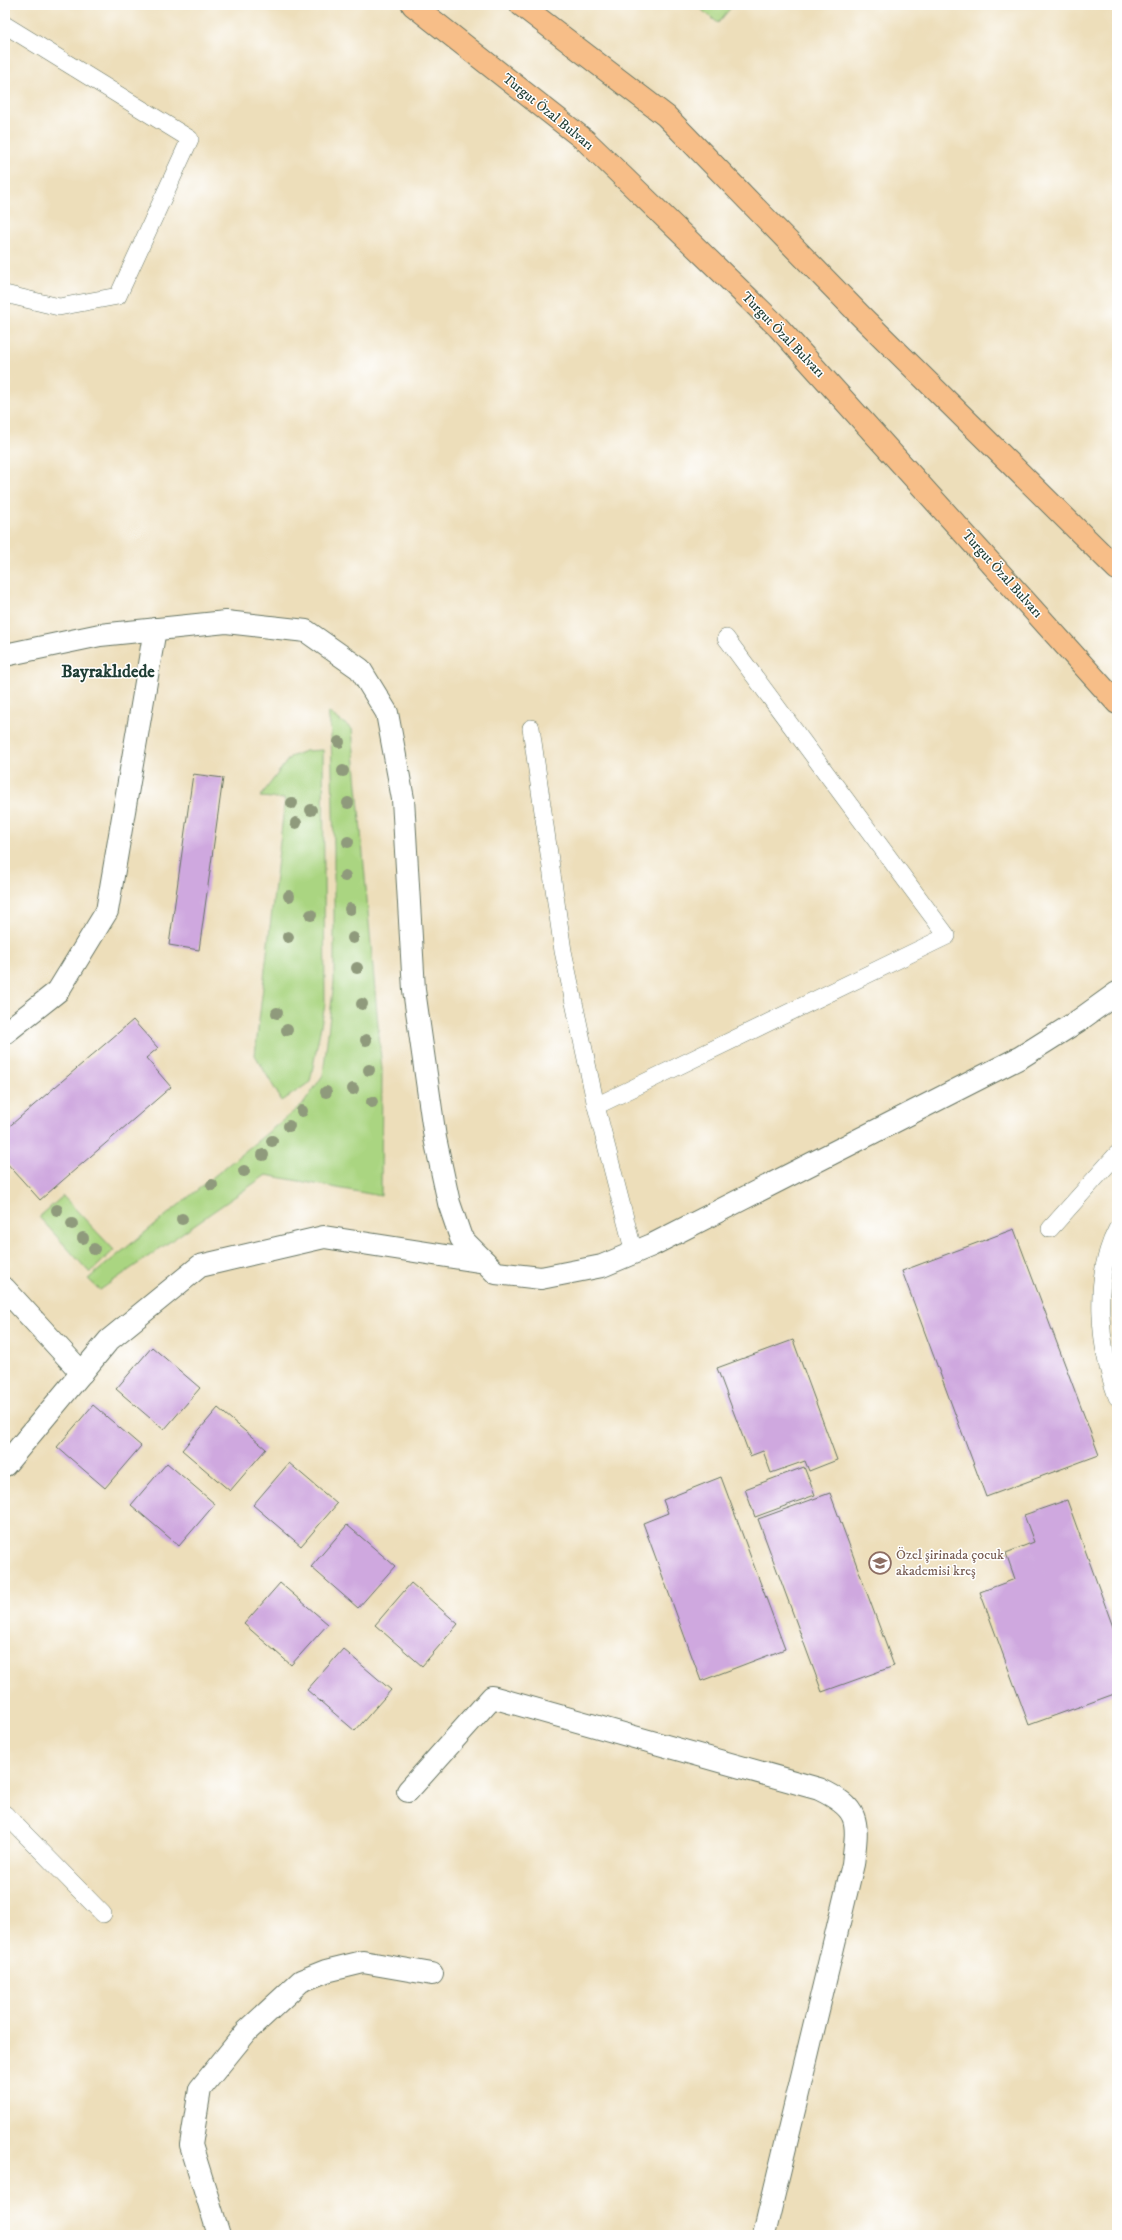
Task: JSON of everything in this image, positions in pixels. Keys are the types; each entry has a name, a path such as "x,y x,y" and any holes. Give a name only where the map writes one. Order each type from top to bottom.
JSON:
{"highway":[{"name":"Turgut Özal Bulvarı","path":"413,5 586,141 778,327 1117,703"},
{"path":"521,5 666,116 861,316 1117,569"}],"street":[{"path":"5,655 100,635 226,622 306,631 360,669 387,713 403,799 414,990 435,1138 449,1203 461,1238 496,1274 541,1278 602,1266 634,1253 1021,1057 1078,1021 1117,993"},
{"path":"5,1033 58,991 107,911 155,629"},
{"path":"5,1465 109,1340 200,1266 324,1237 485,1262"},
{"path":"5,1289 82,1373"},
{"path":"408,1791 492,1697 819,1789 838,1798 849,1808 855,1820 853,1864 764,2235"},
{"path":"219,2235 191,2145 200,2089 214,2071 247,2031 301,1981 326,1970 363,1962 432,1974"}],"lane":[{"path":"5,25 190,139 118,296 59,307 5,294"},
{"path":"596,1106 947,936 726,638"},
{"path":"531,728 563,951 596,1106 634,1253"},
{"path":"1050,1229 1117,1154"},
{"path":"1117,1229 1108,1248 1102,1268 1100,1314 1111,1382 1117,1397"},
{"path":"5,1814 103,1914"}],"green space":[{"path":"696,5 733,5 718,23"},
{"path":"328,712 352,729 382,1070 381,1196 266,1175 100,1290 88,1279 304,1103 323,1075 334,982 334,849 331,733"},
{"path":"323,750 325,1005 310,1082 282,1101 255,1055 285,799 260,797 290,757 305,751"},
{"path":"63,1196 114,1250 90,1273 39,1217"}],"building":[{"path":"193,774 223,778 199,950 169,945"},
{"path":"133,1020 158,1048 146,1058 171,1087 40,1200 5,1161 5,1130"},
{"path":"1014,1229 1099,1455 986,1497 902,1271"},
{"path":"793,1340 837,1460 809,1471 805,1461 771,1473 763,1451 750,1456 717,1368"},
{"path":"152,1347 200,1388 164,1430 116,1389"},
{"path":"93,1405 141,1446 105,1488 57,1447"},
{"path":"218,1408 266,1449 230,1491 182,1450"},
{"path":"167,1463 215,1504 179,1546 131,1505"},
{"path":"289,1463 337,1504 301,1546 253,1505"},
{"path":"804,1467 815,1495 755,1517 745,1489"},
{"path":"721,1477 785,1649 701,1681 643,1523 668,1513 663,1500"},
{"path":"830,1493 894,1666 822,1692 758,1519"},
{"path":"1067,1500 1117,1638 1117,1693 1029,1725 980,1592 1015,1579 1006,1553 1034,1542 1024,1515"},
{"path":"347,1525 395,1566 358,1608 311,1567"},
{"path":"280,1583 328,1624 291,1665 244,1624"},
{"path":"411,1583 458,1624 422,1666 375,1625"},
{"path":"343,1649 391,1690 355,1731 307,1690"}],"place":[{"name":"Özel şirinada çocuk akademisi kreş","path":"880,1563"}],"district":[{"name":"Bayraklıdede","path":"108,672"}]}
